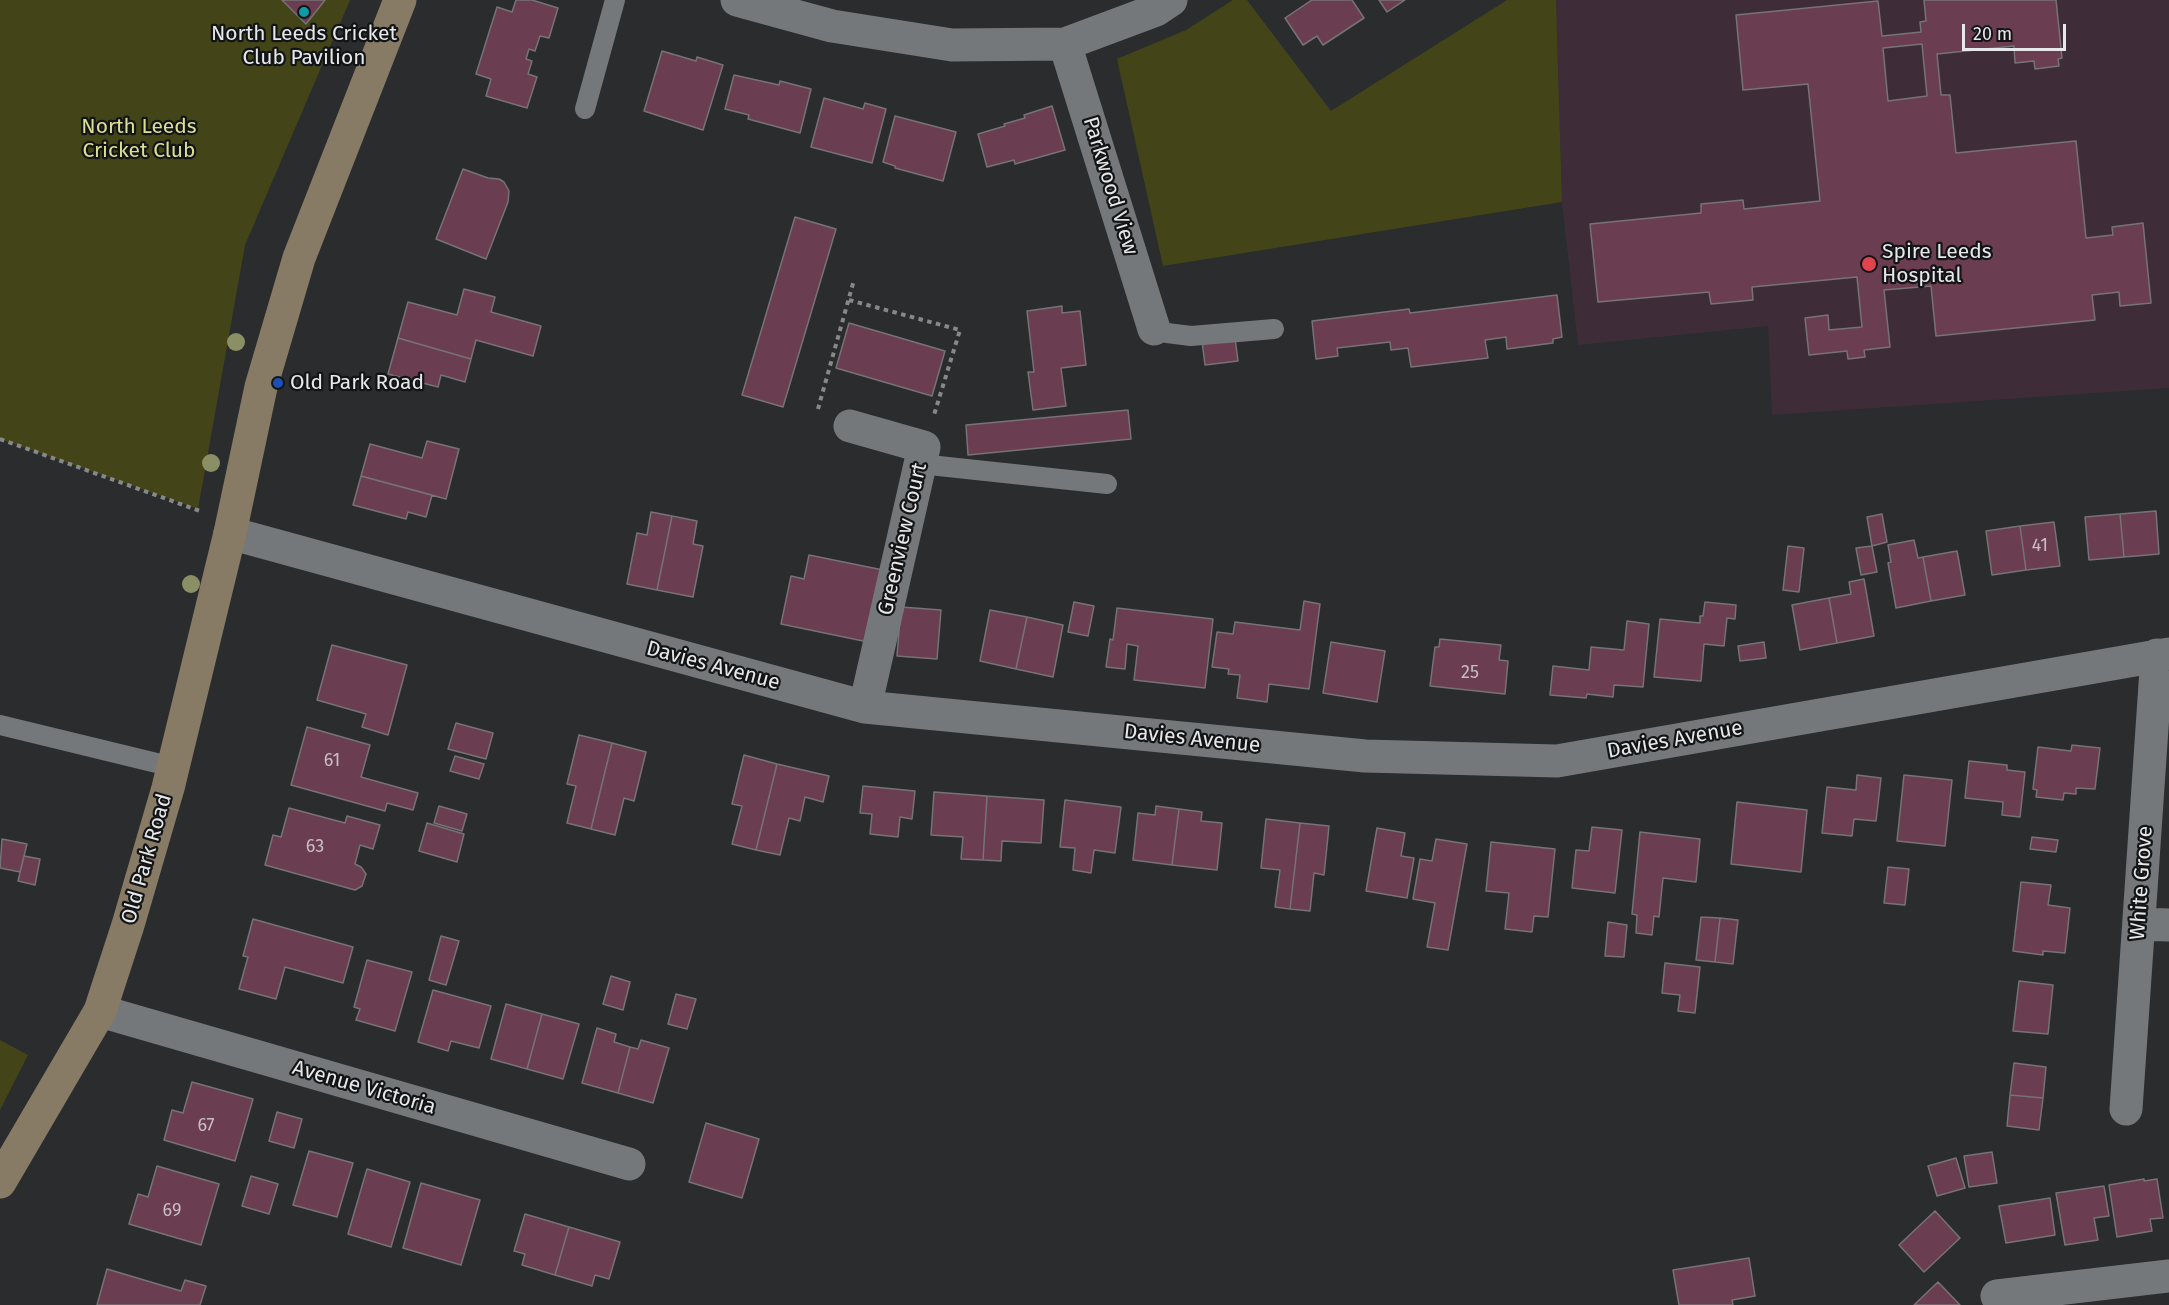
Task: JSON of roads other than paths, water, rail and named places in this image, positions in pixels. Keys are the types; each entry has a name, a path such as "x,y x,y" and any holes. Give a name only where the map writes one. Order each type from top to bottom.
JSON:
{"street":[{"name":"Old Park Road","path":"0,1182 100,1011 128,925 173,767 230,533 261,387 299,258 400,0"},
{"path":"737,0 835,13 952,45 1065,44 1156,10 1171,0"},
{"name":"Parkwood View","path":"1065,44 1154,328"},
{"name":"Greenview Court","path":"850,426 922,455 865,707"},
{"name":"Davies Avenue","path":"230,533 865,707 1365,756 1557,761 2163,655"},
{"name":"White Grove","path":"2126,1109 2154,925 2163,655"},
{"name":"Avenue Victoria","path":"100,1011 629,1164"},
{"path":"1997,1296 2169,1276"}],"lane":[{"path":"585,108 615,0"},
{"path":"1154,328 1167,333 1191,336 1274,329"},
{"path":"922,455 1107,484"},
{"path":"0,725 173,767"}],"place":[{"name":"North Leeds Cricket Club Pavilion","path":"304,12"},
{"name":"Spire Leeds Hospital","path":"1869,264"},
{"name":"Old Park Road","path":"278,383"}],"park label":[{"name":"North Leeds Cricket Club","path":"139,139"}]}
